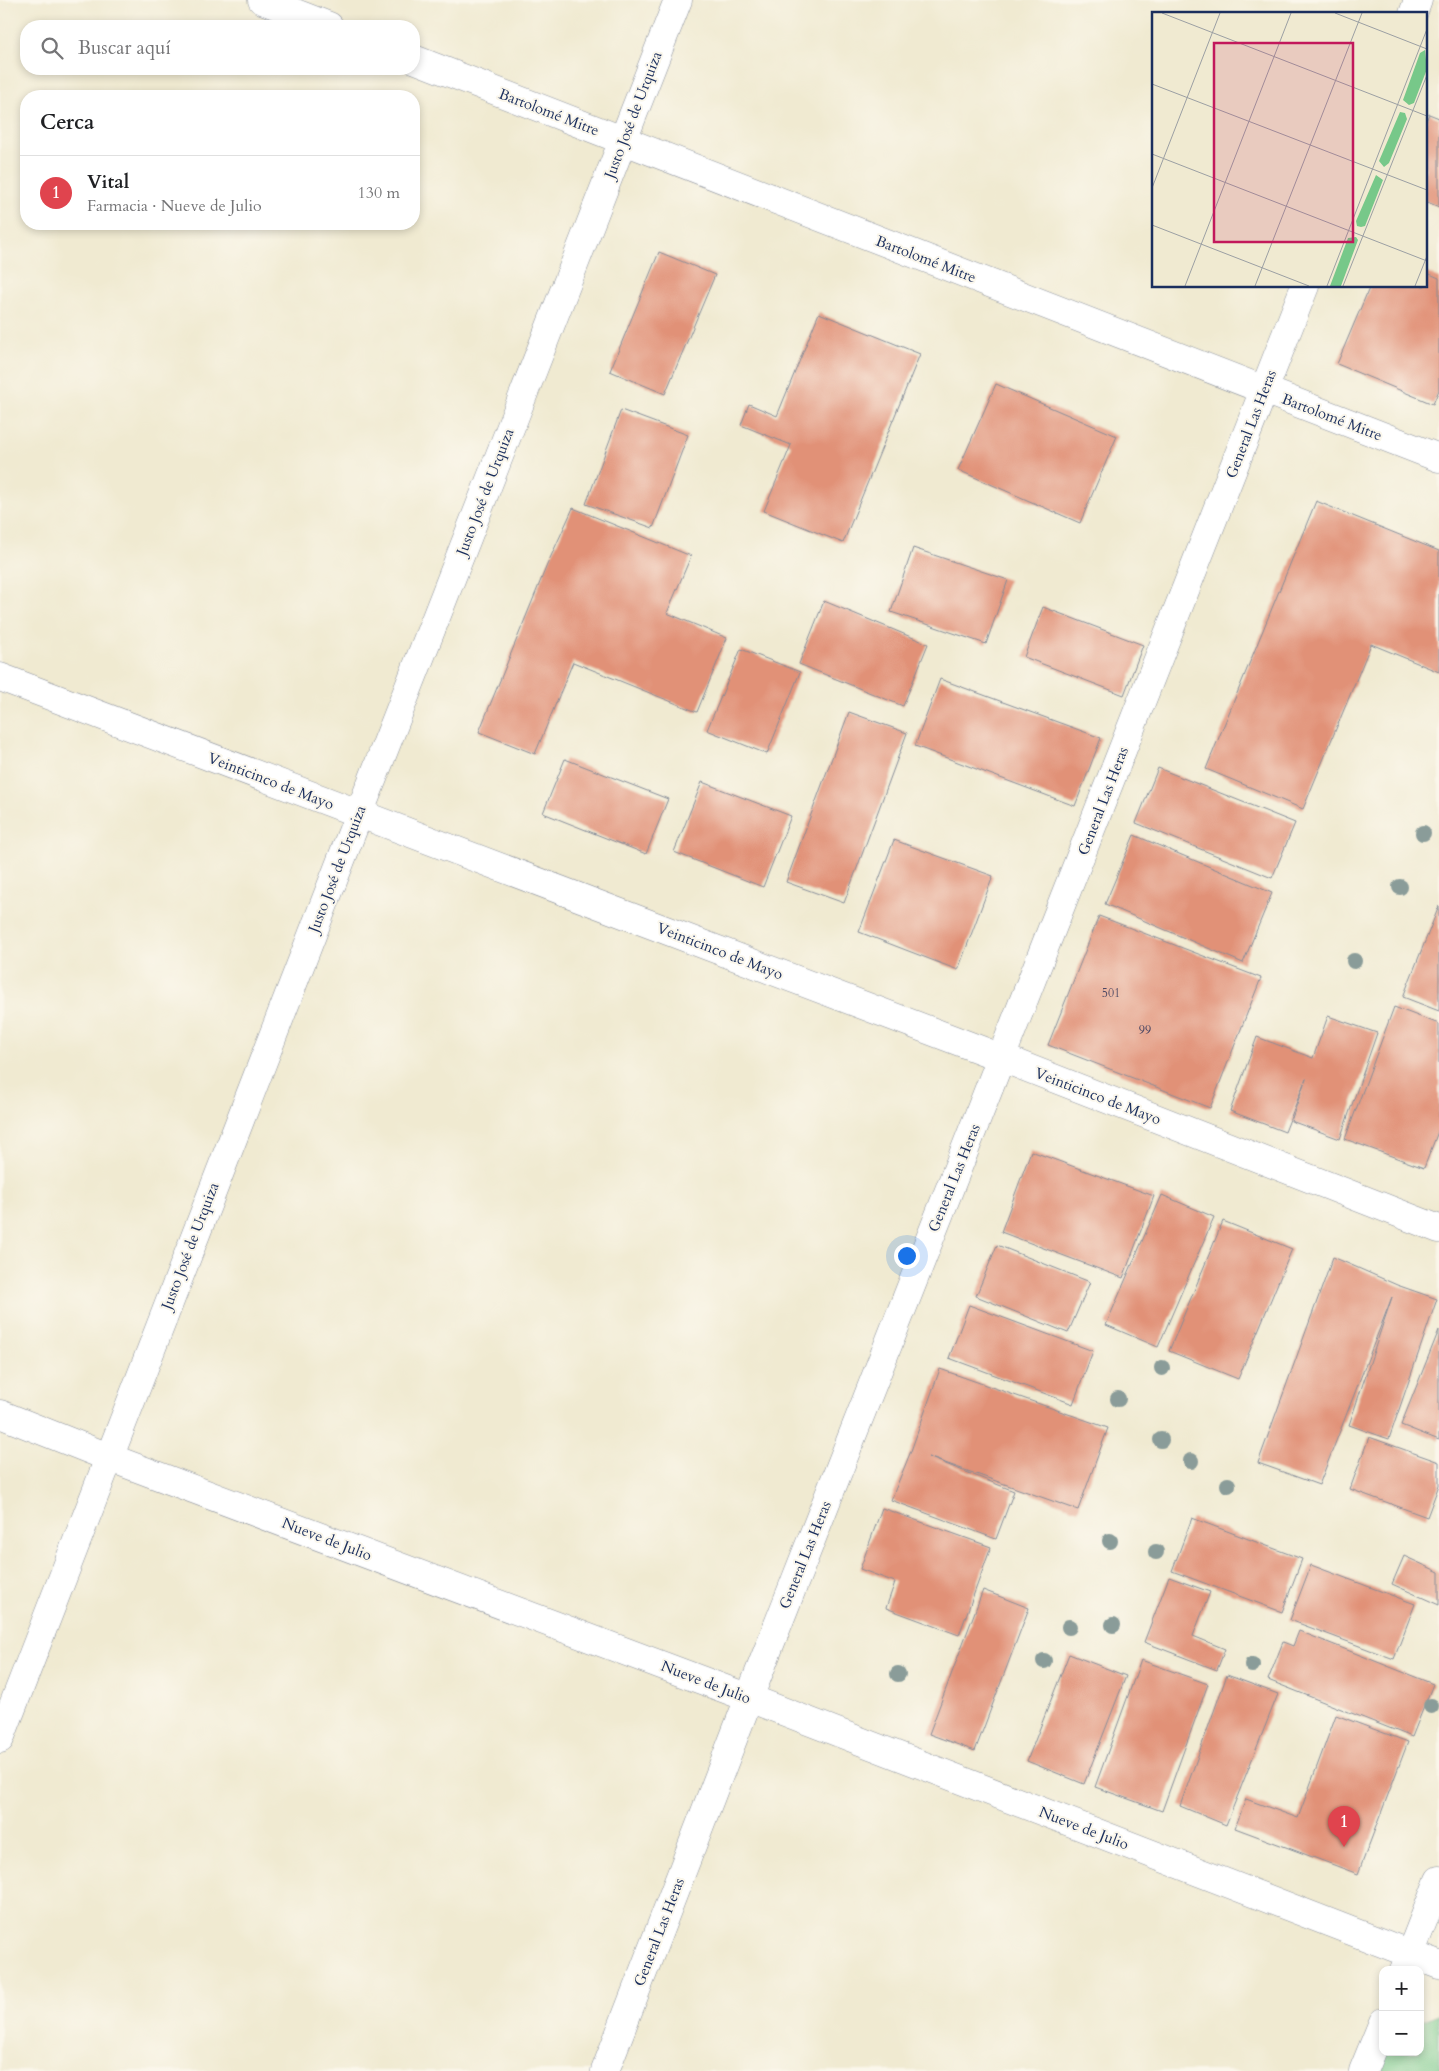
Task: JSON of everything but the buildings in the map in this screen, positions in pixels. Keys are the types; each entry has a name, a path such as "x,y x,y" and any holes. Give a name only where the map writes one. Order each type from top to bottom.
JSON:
{"street":[{"path":"262,0 314,20"},
{"name":"Justo José de Urquiza","path":"0,1739 108,1457 678,0"},
{"path":"1414,12 1418,0"},
{"name":"Bartolomé Mitre","path":"420,61 1439,458"},
{"name":"General Las Heras","path":"605,2071 749,1698 1304,288"},
{"name":"Veinticinco de Mayo","path":"0,677 1002,1058 1439,1229"},
{"name":"Nueve de Julio","path":"0,1414 108,1457 749,1698 1407,1962 1439,1965"},
{"path":"1407,1962 1439,1880"},
{"path":"1363,2071 1379,2032"}],"green space":[{"path":"1439,2013 1439,2071 1379,2071 1385,2056 1424,2056 1424,2019"}],"place":[{"name":"Vital","path":"1344,1847"}]}
